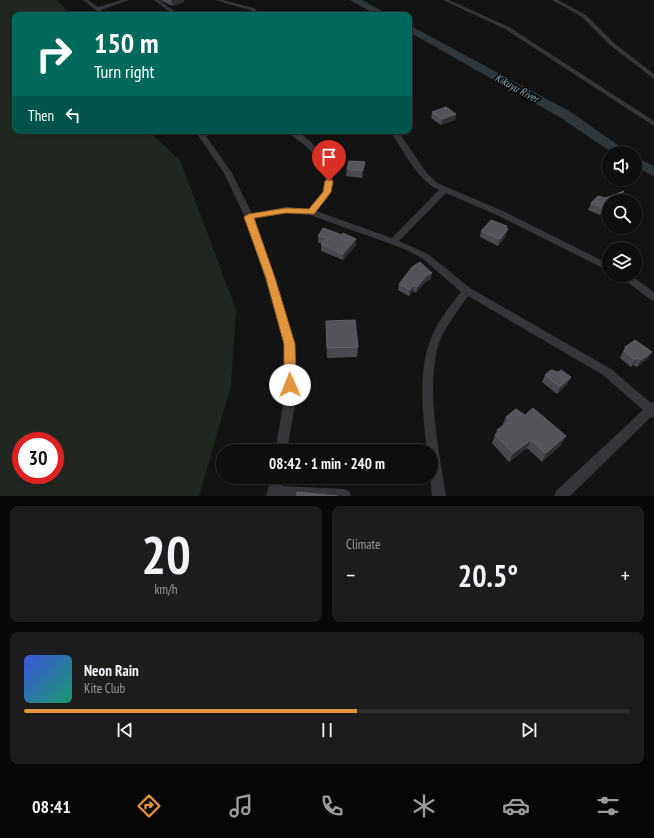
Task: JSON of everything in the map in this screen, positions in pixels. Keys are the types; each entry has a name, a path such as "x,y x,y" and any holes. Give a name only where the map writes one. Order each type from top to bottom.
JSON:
{"street":[{"path":"86,0 102,12"},
{"path":"98,9 127,0"},
{"path":"156,0 173,12"},
{"path":"217,0 252,9 253,12"},
{"path":"445,0 512,31 654,124"},
{"path":"554,0 584,16 612,44 654,77"},
{"path":"202,134 228,173 249,217 270,278 290,344 290,399 282,444"},
{"path":"294,134 313,150 325,165 329,181 327,192 311,212"},
{"path":"396,134 423,174 434,185 502,214 602,264"},
{"path":"394,241 444,190"},
{"path":"249,217 286,210 311,212 394,241 425,256 466,291 607,372 653,410 562,496"},
{"path":"633,282 654,297"},
{"path":"439,496 428,384 433,347 442,326 466,291"},
{"path":"276,484 274,494 344,496"}],"shaded area":[{"path":"0,0 57,0 68,12 12,12 12,134 151,134 180,160 236,310 231,386 199,496 0,496"}],"building":[{"path":"446,107 456,114 442,119 432,112"},
{"path":"349,161 365,162 362,171 347,169"},
{"path":"598,196 602,197 602,208 591,203"},
{"path":"491,220 507,226 506,228 508,229 500,239 481,231"},
{"path":"323,228 342,235 343,233 356,239 343,254 321,244 327,238 318,236"},
{"path":"420,262 432,273 426,276 417,287 414,285 410,290 399,284 412,267"},
{"path":"355,320 358,347 327,348 326,321"},
{"path":"635,340 652,352 641,360 638,358 635,360 624,351 627,348 625,347"},
{"path":"551,370 558,372 561,370 571,377 560,387 545,375"},
{"path":"533,408 566,436 546,453 531,440 513,453 495,435 499,432 497,430 510,421 506,417 516,409 525,415"},
{"path":"297,492 337,496 297,496"}],"waterway":[{"name":"Kikuyu River","path":"355,0 378,12"},
{"name":"Kikuyu River","path":"412,30 566,115 612,146"},
{"name":"Kikuyu River","path":"642,165 654,172"}],"route":[{"path":"290,385 290,344 270,278 249,217 286,210 311,212 327,192 329,181"}]}
